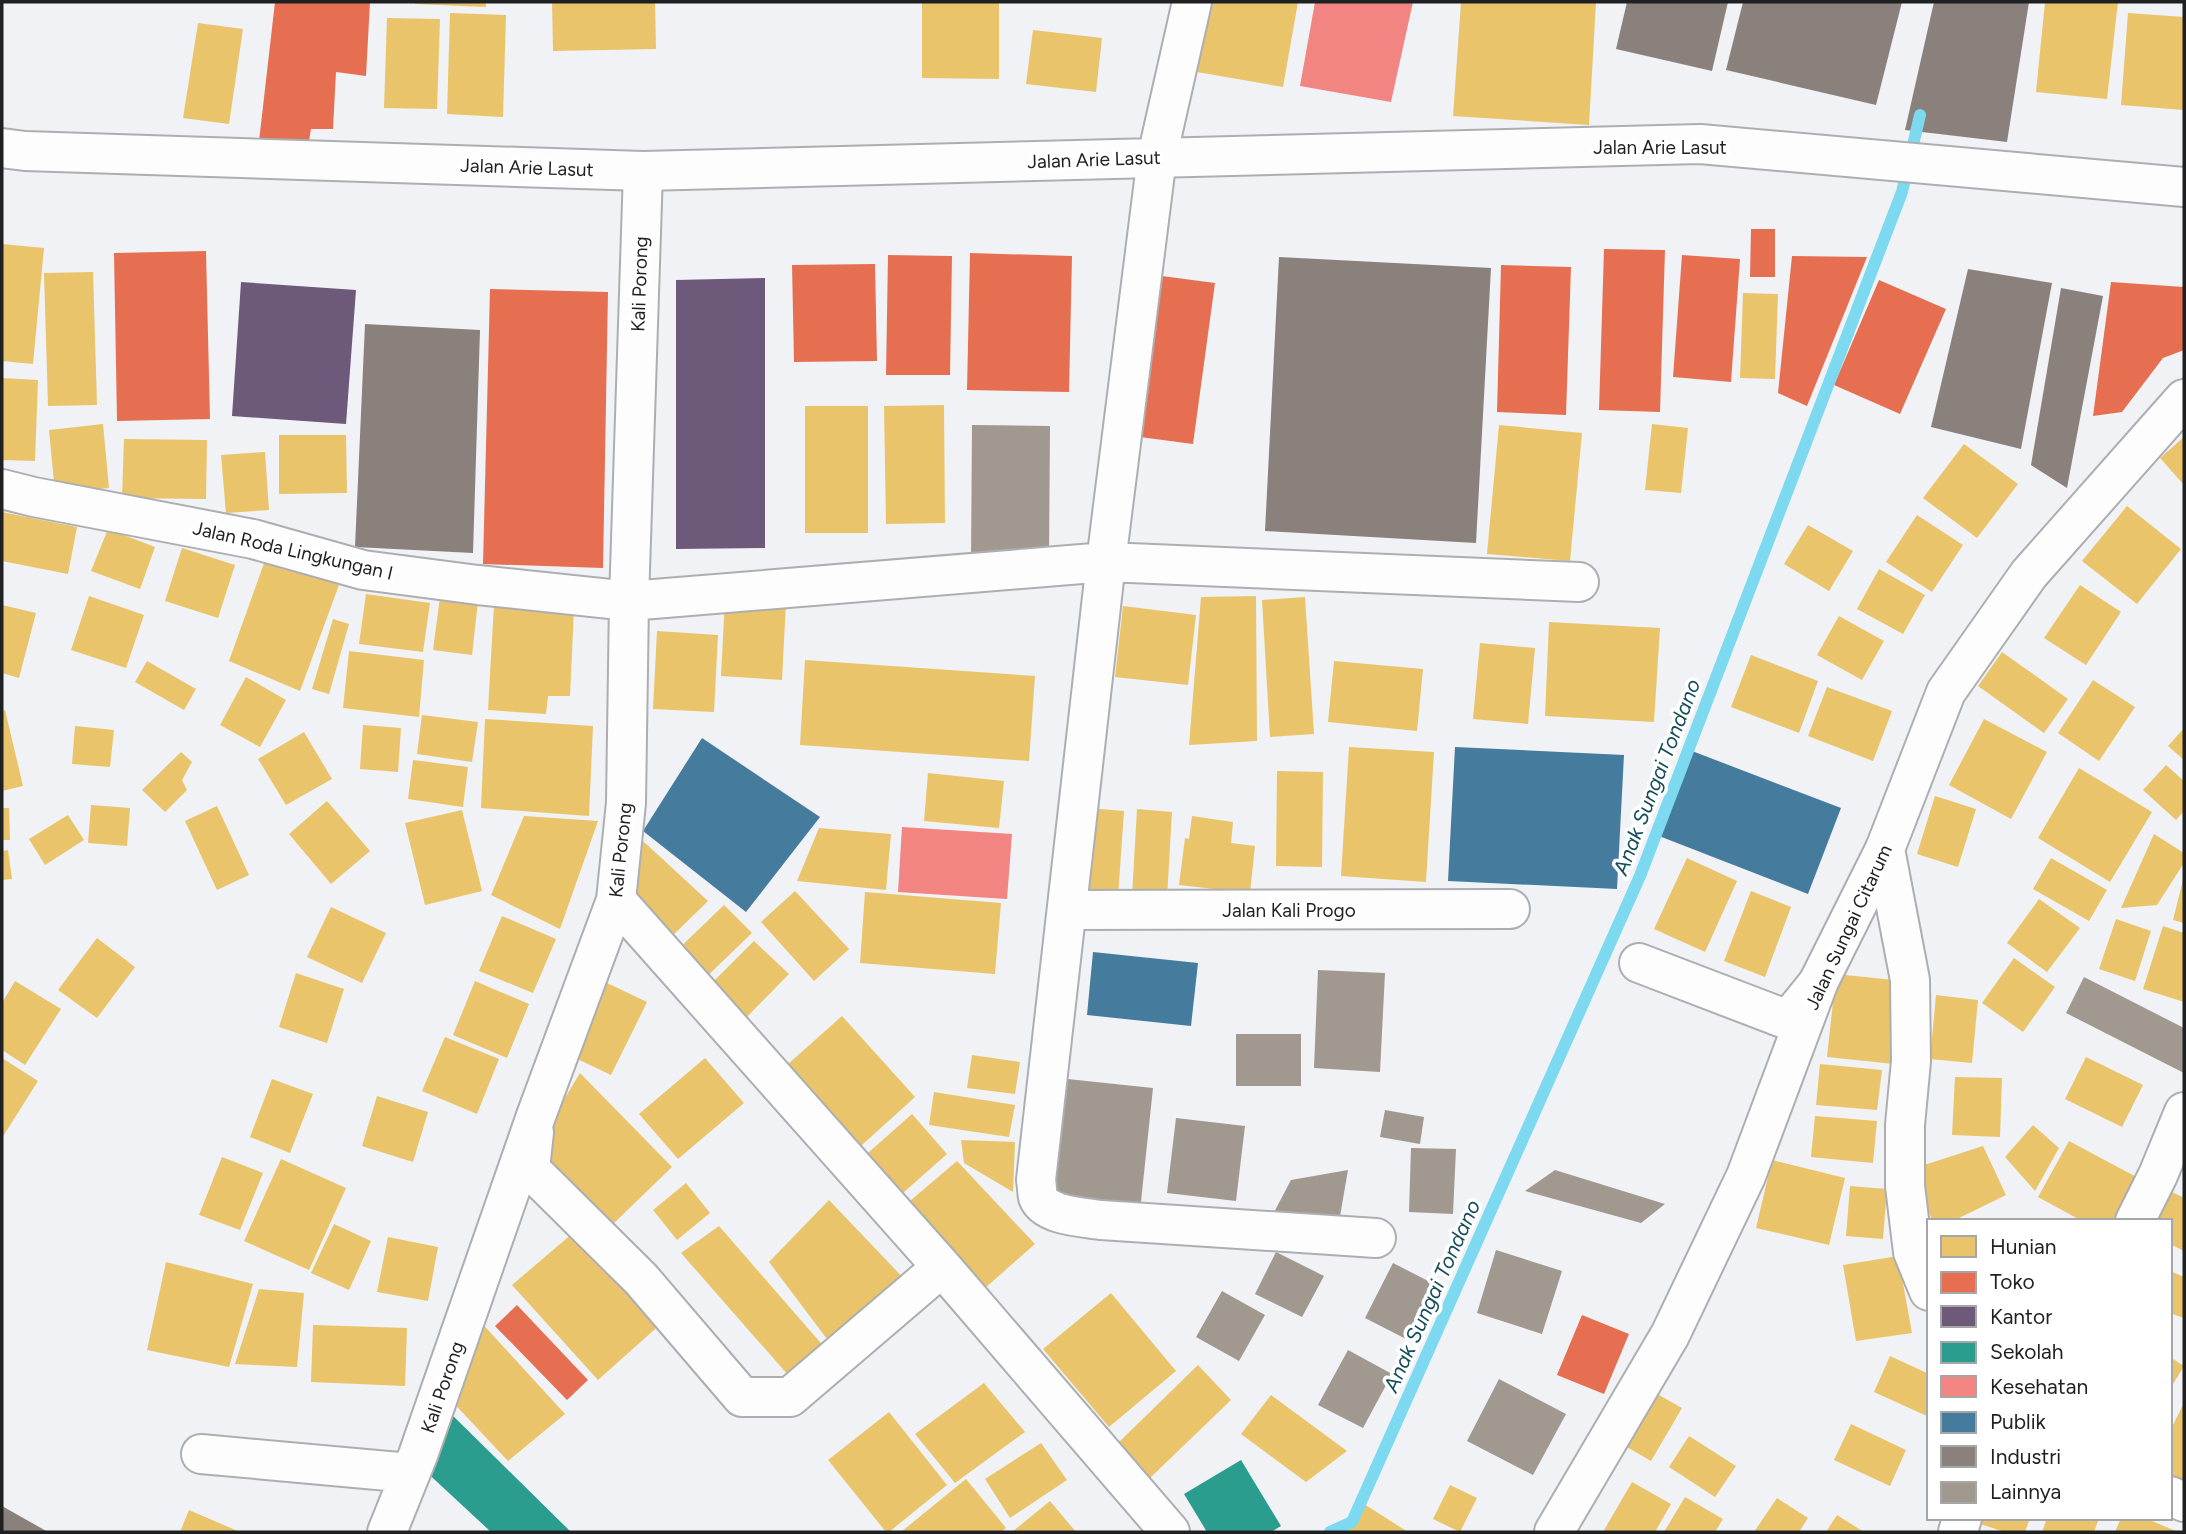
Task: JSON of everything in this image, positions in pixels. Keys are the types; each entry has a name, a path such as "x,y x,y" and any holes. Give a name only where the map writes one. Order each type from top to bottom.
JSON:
{"street":[{"path":"1192,2 1157,157 1106,562 1036,1180 1039,1199 1047,1209 1071,1215 1101,1220 1376,1238"},
{"name":"Jalan Arie Lasut","path":"2,148 39,152 643,171 1700,144 2184,187"},
{"name":"Kali Porong","path":"387,1532 418,1455 536,1116 616,900 626,803 629,601 643,171"},
{"name":"Jalan Sungai Citarum","path":"1553,1532 1670,1335 1746,1176 1819,981 1885,849 1946,692 2029,574 2184,399"},
{"name":"Jalan Roda Lingkungan I","path":"2,489 253,539 363,570 629,601 1106,562 1579,582"},
{"path":"1885,849 1910,980 1911,1061 1905,1125 1905,1185 1913,1252 1927,1286"},
{"path":"616,900 942,1267 1170,1532"},
{"name":"Jalan Kali Progo","path":"1068,910 1510,909"},
{"path":"1639,963 1788,1020 1819,981"},
{"path":"2136,1219 2184,1112"},
{"path":"536,1116 530,1169 641,1279 742,1397 790,1397 942,1267"},
{"path":"201,1454 410,1473"}],"building: Hunian":[{"path":"486,2 486,7 415,4"},
{"path":"552,2 655,2 656,49 553,51"},
{"path":"922,2 999,2 999,79 922,78"},
{"path":"1209,2 1298,2 1283,87 1197,72"},
{"path":"1461,2 1596,2 1589,125 1453,116"},
{"path":"2045,2 2118,2 2107,99 2036,92"},
{"path":"450,13 506,15 503,117 447,114"},
{"path":"2128,13 2184,17 2184,110 2121,105"},
{"path":"387,18 440,19 437,109 384,108"},
{"path":"198,23 243,29 229,124 183,118"},
{"path":"1033,30 1102,38 1096,92 1026,84"},
{"path":"2,244 44,248 33,364 2,361"},
{"path":"93,272 97,405 48,406 44,273"},
{"path":"1743,293 1778,294 1775,379 1740,378"},
{"path":"2,378 38,380 35,461 2,460"},
{"path":"944,405 945,523 886,524 884,406"},
{"path":"805,406 868,406 868,533 805,533"},
{"path":"103,424 109,488 55,493 49,430"},
{"path":"1652,424 1688,428 1681,493 1645,490"},
{"path":"1499,425 1582,433 1570,561 1487,554"},
{"path":"279,435 346,435 347,493 279,494"},
{"path":"2184,437 2184,485 2160,458"},
{"path":"124,439 207,440 206,499 122,498"},
{"path":"1964,444 2018,484 1977,538 1923,498"},
{"path":"265,452 269,510 226,513 221,455"},
{"path":"2127,506 2181,549 2137,604 2082,561"},
{"path":"2,512 77,527 68,574 2,561"},
{"path":"1917,515 1963,545 1932,592 1886,562"},
{"path":"1808,525 1853,551 1829,591 1784,564"},
{"path":"108,529 155,547 140,589 91,571"},
{"path":"182,548 235,565 218,618 165,601"},
{"path":"267,555 339,585 300,691 229,661"},
{"path":"1879,569 1925,595 1903,634 1857,609"},
{"path":"2080,585 2121,612 2086,665 2044,638"},
{"path":"366,594 430,603 423,652 359,644"},
{"path":"89,596 144,615 126,668 71,650"},
{"path":"1256,596 1257,741 1189,745 1201,597"},
{"path":"440,597 478,602 472,655 433,650"},
{"path":"1305,597 1314,734 1270,737 1262,600"},
{"path":"725,599 786,602 782,680 721,676"},
{"path":"2,605 36,613 19,678 2,673"},
{"path":"494,605 574,609 570,696 548,696 546,714 488,710"},
{"path":"1123,606 1196,615 1188,685 1115,677"},
{"path":"1839,616 1884,641 1862,680 1817,655"},
{"path":"333,619 349,624 329,694 312,689"},
{"path":"1549,622 1660,628 1654,722 1545,716"},
{"path":"657,631 718,635 714,712 653,709"},
{"path":"1480,643 1535,648 1528,724 1473,719"},
{"path":"349,651 424,660 419,717 343,708"},
{"path":"2002,652 2068,699 2044,733 1978,686"},
{"path":"1751,655 1818,681 1799,733 1731,707"},
{"path":"805,660 1035,676 1029,761 800,745"},
{"path":"147,661 196,689 184,710 135,682"},
{"path":"1334,661 1423,669 1417,731 1328,722"},
{"path":"246,677 286,700 260,747 220,725"},
{"path":"2093,680 2135,707 2099,761 2058,733"},
{"path":"1827,687 1892,711 1873,761 1808,736"},
{"path":"5,710 23,786 2,791 2,711"},
{"path":"422,715 478,722 472,762 417,754"},
{"path":"485,719 593,726 589,816 481,808"},
{"path":"1984,719 2047,752 2011,819 1949,785"},
{"path":"363,725 401,728 398,772 360,769"},
{"path":"75,726 114,730 110,767 72,764"},
{"path":"2184,728 2184,760 2168,746"},
{"path":"304,732 332,779 286,805 258,759"},
{"path":"1349,747 1434,752 1426,882 1341,876"},
{"path":"181,752 192,762 182,780 187,790 165,812 142,790"},
{"path":"413,760 468,767 463,807 408,799"},
{"path":"2166,765 2184,781 2184,811 2176,820 2143,790"},
{"path":"2079,768 2152,812 2110,882 2038,838"},
{"path":"1277,771 1323,772 1322,867 1276,866"},
{"path":"928,773 1004,781 999,828 924,821"},
{"path":"1935,796 1976,809 1958,867 1917,854"},
{"path":"327,801 370,851 331,884 289,834"},
{"path":"91,805 130,808 127,846 88,843"},
{"path":"217,806 249,875 217,890 185,821"},
{"path":"2,808 9,808 10,840 2,840"},
{"path":"1089,808 1124,811 1118,897 1084,895"},
{"path":"1137,809 1172,812 1167,898 1132,896"},
{"path":"462,810 482,891 425,905 405,823"},
{"path":"68,815 84,840 45,865 29,839"},
{"path":"524,816 598,821 560,929 491,895"},
{"path":"1192,816 1233,822 1231,843 1255,846 1250,893 1179,885 1185,838 1189,839"},
{"path":"819,828 891,834 886,890 797,881"},
{"path":"2154,834 2184,853 2184,863 2157,905 2121,908"},
{"path":"643,841 708,901 664,944 623,899"},
{"path":"8,850 12,879 2,880 2,851"},
{"path":"1687,858 1737,881 1705,952 1654,929"},
{"path":"2051,858 2107,890 2089,921 2033,889"},
{"path":"2184,880 2184,923 2173,920"},
{"path":"795,891 849,949 814,981 761,922"},
{"path":"1751,891 1791,907 1765,977 1724,961"},
{"path":"865,892 1001,903 995,974 860,963"},
{"path":"2039,899 2080,928 2047,972 2007,943"},
{"path":"724,905 752,933 697,986 669,958"},
{"path":"331,907 386,933 362,983 307,957"},
{"path":"502,916 556,939 533,993 479,971"},
{"path":"2116,919 2151,931 2135,981 2099,969"},
{"path":"2163,926 2184,933 2184,1002 2143,989"},
{"path":"97,938 135,967 97,1018 58,990"},
{"path":"754,941 789,974 741,1023 707,988"},
{"path":"2014,958 2055,987 2023,1032 1982,1003"},
{"path":"296,973 344,989 327,1043 279,1027"},
{"path":"1836,974 1903,981 1894,1064 1827,1057"},
{"path":"15,981 61,1009 25,1065 2,1050 2,1003"},
{"path":"475,981 529,1004 507,1058 453,1035"},
{"path":"605,982 647,1002 611,1075 569,1055"},
{"path":"1936,995 1978,1000 1972,1063 1930,1059"},
{"path":"842,1016 915,1097 852,1154 778,1073"},
{"path":"445,1037 499,1059 477,1114 422,1091"},
{"path":"972,1055 1020,1062 1015,1094 967,1088"},
{"path":"2086,1057 2143,1085 2122,1127 2065,1099"},
{"path":"2,1058 38,1081 2,1138"},
{"path":"705,1058 744,1103 678,1159 639,1114"},
{"path":"1820,1064 1882,1070 1877,1110 1816,1105"},
{"path":"580,1073 672,1167 612,1225 533,1151"},
{"path":"1955,1077 2002,1078 2000,1137 1952,1135"},
{"path":"272,1079 313,1094 290,1153 250,1137"},
{"path":"934,1092 1015,1105 1009,1137 929,1125"},
{"path":"377,1096 428,1112 413,1162 362,1146"},
{"path":"912,1114 947,1154 895,1200 860,1160"},
{"path":"1815,1116 1877,1121 1873,1163 1811,1157"},
{"path":"2033,1125 2059,1148 2035,1191 2005,1157"},
{"path":"961,1140 1015,1142 1013,1192 964,1163"},
{"path":"2069,1141 2142,1180 2121,1219 2078,1219 2038,1197"},
{"path":"1983,1146 2006,1195 1957,1219 1931,1219 1915,1168"},
{"path":"222,1157 263,1173 240,1230 199,1215"},
{"path":"281,1159 346,1188 309,1270 244,1241"},
{"path":"1772,1160 1845,1178 1829,1245 1756,1228"},
{"path":"957,1161 1035,1244 976,1296 897,1212"},
{"path":"686,1183 710,1213 677,1240 653,1210"},
{"path":"1850,1186 1887,1189 1883,1239 1846,1236"},
{"path":"2160,1186 2184,1198 2184,1251 2172,1245 2172,1219 2145,1219"},
{"path":"829,1200 910,1285 833,1347 769,1262"},
{"path":"334,1224 371,1241 349,1290 311,1273"},
{"path":"719,1226 826,1349 788,1375 681,1253"},
{"path":"573,1233 663,1322 598,1380 512,1285"},
{"path":"388,1237 438,1247 428,1301 377,1292"},
{"path":"1898,1256 1912,1333 1856,1341 1843,1265"},
{"path":"166,1262 253,1284 229,1367 147,1350"},
{"path":"2172,1272 2184,1277 2184,1318 2172,1314"},
{"path":"259,1289 304,1293 297,1367 235,1364"},
{"path":"1111,1293 1176,1371 1109,1427 1043,1349"},
{"path":"477,1318 565,1414 508,1461 447,1396"},
{"path":"313,1325 407,1328 405,1386 311,1382"},
{"path":"1890,1356 1927,1373 1927,1416 1874,1392"},
{"path":"2172,1358 2184,1366 2172,1386"},
{"path":"1198,1365 1231,1400 1149,1479 1116,1445"},
{"path":"984,1383 1025,1432 955,1483 915,1434"},
{"path":"1650,1390 1682,1408 1651,1461 1620,1443"},
{"path":"1271,1395 1347,1451 1306,1482 1241,1434"},
{"path":"2184,1403 2184,1487 2172,1481 2172,1427"},
{"path":"889,1412 947,1485 886,1532 828,1460"},
{"path":"1851,1424 1906,1450 1890,1486 1834,1460"},
{"path":"1689,1436 1736,1466 1715,1497 1669,1467"},
{"path":"1041,1443 1067,1480 1010,1518 985,1479"},
{"path":"966,1479 1006,1528 1001,1532 901,1532"},
{"path":"1632,1482 1671,1504 1655,1532 1603,1532"},
{"path":"1450,1485 1477,1498 1460,1532 1433,1519"},
{"path":"1685,1497 1723,1519 1715,1532 1664,1532"},
{"path":"1777,1498 1808,1518 1799,1532 1754,1532"},
{"path":"1050,1501 1076,1532 1012,1532"},
{"path":"1364,1504 1408,1532 1345,1532"},
{"path":"189,1510 240,1532 180,1532"},
{"path":"1837,1515 1864,1532 1826,1532"},
{"path":"1978,1520 2029,1520 2025,1532 2005,1532 1977,1523"},
{"path":"2046,1520 2098,1520 2094,1532 2042,1532"},
{"path":"2120,1520 2150,1520 2178,1532 2115,1532"}],"building: Toko":[{"path":"275,2 370,2 366,76 336,72 333,129 311,129 307,152 258,150"},
{"path":"1751,229 1775,229 1775,277 1750,277"},
{"path":"1604,249 1665,250 1660,412 1599,410"},
{"path":"206,251 210,419 117,421 114,253"},
{"path":"970,253 1072,256 1069,392 967,390"},
{"path":"888,255 952,256 950,375 886,375"},
{"path":"1682,255 1740,259 1731,382 1673,377"},
{"path":"1792,256 1867,257 1807,406 1778,393"},
{"path":"875,264 877,361 794,362 792,265"},
{"path":"1501,265 1571,267 1566,415 1497,412"},
{"path":"1162,276 1215,283 1193,444 1140,437"},
{"path":"1879,280 1946,309 1900,414 1834,385"},
{"path":"2111,282 2184,287 2184,350 2163,358 2122,412 2093,416"},
{"path":"490,289 608,292 603,568 483,564"},
{"path":"517,1305 588,1380 567,1400 495,1326"},
{"path":"1582,1315 1629,1334 1604,1394 1557,1375"}],"building: Kantor":[{"path":"765,278 765,548 676,549 676,280"},
{"path":"241,282 356,290 346,424 232,416"}],"building: Sekolah":[{"path":"443,1406 571,1532 491,1532 421,1467"},
{"path":"1241,1460 1281,1526 1271,1532 1207,1532 1184,1494"}],"building: Kesehatan":[{"path":"1315,2 1413,2 1391,102 1300,86"},
{"path":"902,827 1012,834 1007,899 898,892"}],"building: Publik":[{"path":"702,738 820,817 746,912 643,831"},
{"path":"1455,747 1624,755 1617,889 1448,881"},
{"path":"1692,751 1841,808 1808,894 1659,836"},
{"path":"1093,952 1198,963 1191,1026 1087,1015"}],"building: Industri":[{"path":"1627,2 1728,2 1712,71 1616,49"},
{"path":"1743,2 1902,2 1876,105 1726,70"},
{"path":"1934,2 2029,2 2007,142 1905,130"},
{"path":"1279,257 1491,268 1476,543 1265,531"},
{"path":"1968,269 2052,283 2021,449 1931,427"},
{"path":"2061,288 2103,296 2067,488 2031,465"},
{"path":"365,324 480,330 473,553 355,547"},
{"path":"2,1506 48,1532 2,1532"}],"building: Lainnya":[{"path":"972,425 1050,426 1049,559 971,559"},
{"path":"1318,970 1385,973 1380,1072 1314,1068"},
{"path":"2084,977 2184,1028 2184,1073 2066,1013"},
{"path":"1236,1034 1301,1034 1301,1086 1236,1086"},
{"path":"1058,1078 1153,1088 1140,1211 1045,1201"},
{"path":"1385,1110 1424,1117 1420,1144 1380,1137"},
{"path":"1176,1118 1245,1126 1236,1201 1167,1193"},
{"path":"1411,1148 1456,1149 1453,1214 1409,1212"},
{"path":"1348,1170 1338,1228 1271,1218 1291,1180"},
{"path":"1555,1170 1665,1204 1641,1223 1525,1191"},
{"path":"1496,1250 1562,1271 1542,1334 1477,1313"},
{"path":"1276,1252 1324,1276 1302,1317 1255,1294"},
{"path":"1393,1263 1438,1286 1410,1341 1365,1318"},
{"path":"1222,1291 1265,1315 1239,1361 1196,1337"},
{"path":"1348,1350 1392,1374 1363,1428 1318,1405"},
{"path":"1499,1379 1566,1414 1533,1475 1467,1441"}],"waterway":[{"name":"Anak Sungai Tondano","path":"1330,1532 1352,1522 1640,876 1902,192 1920,115"}]}
